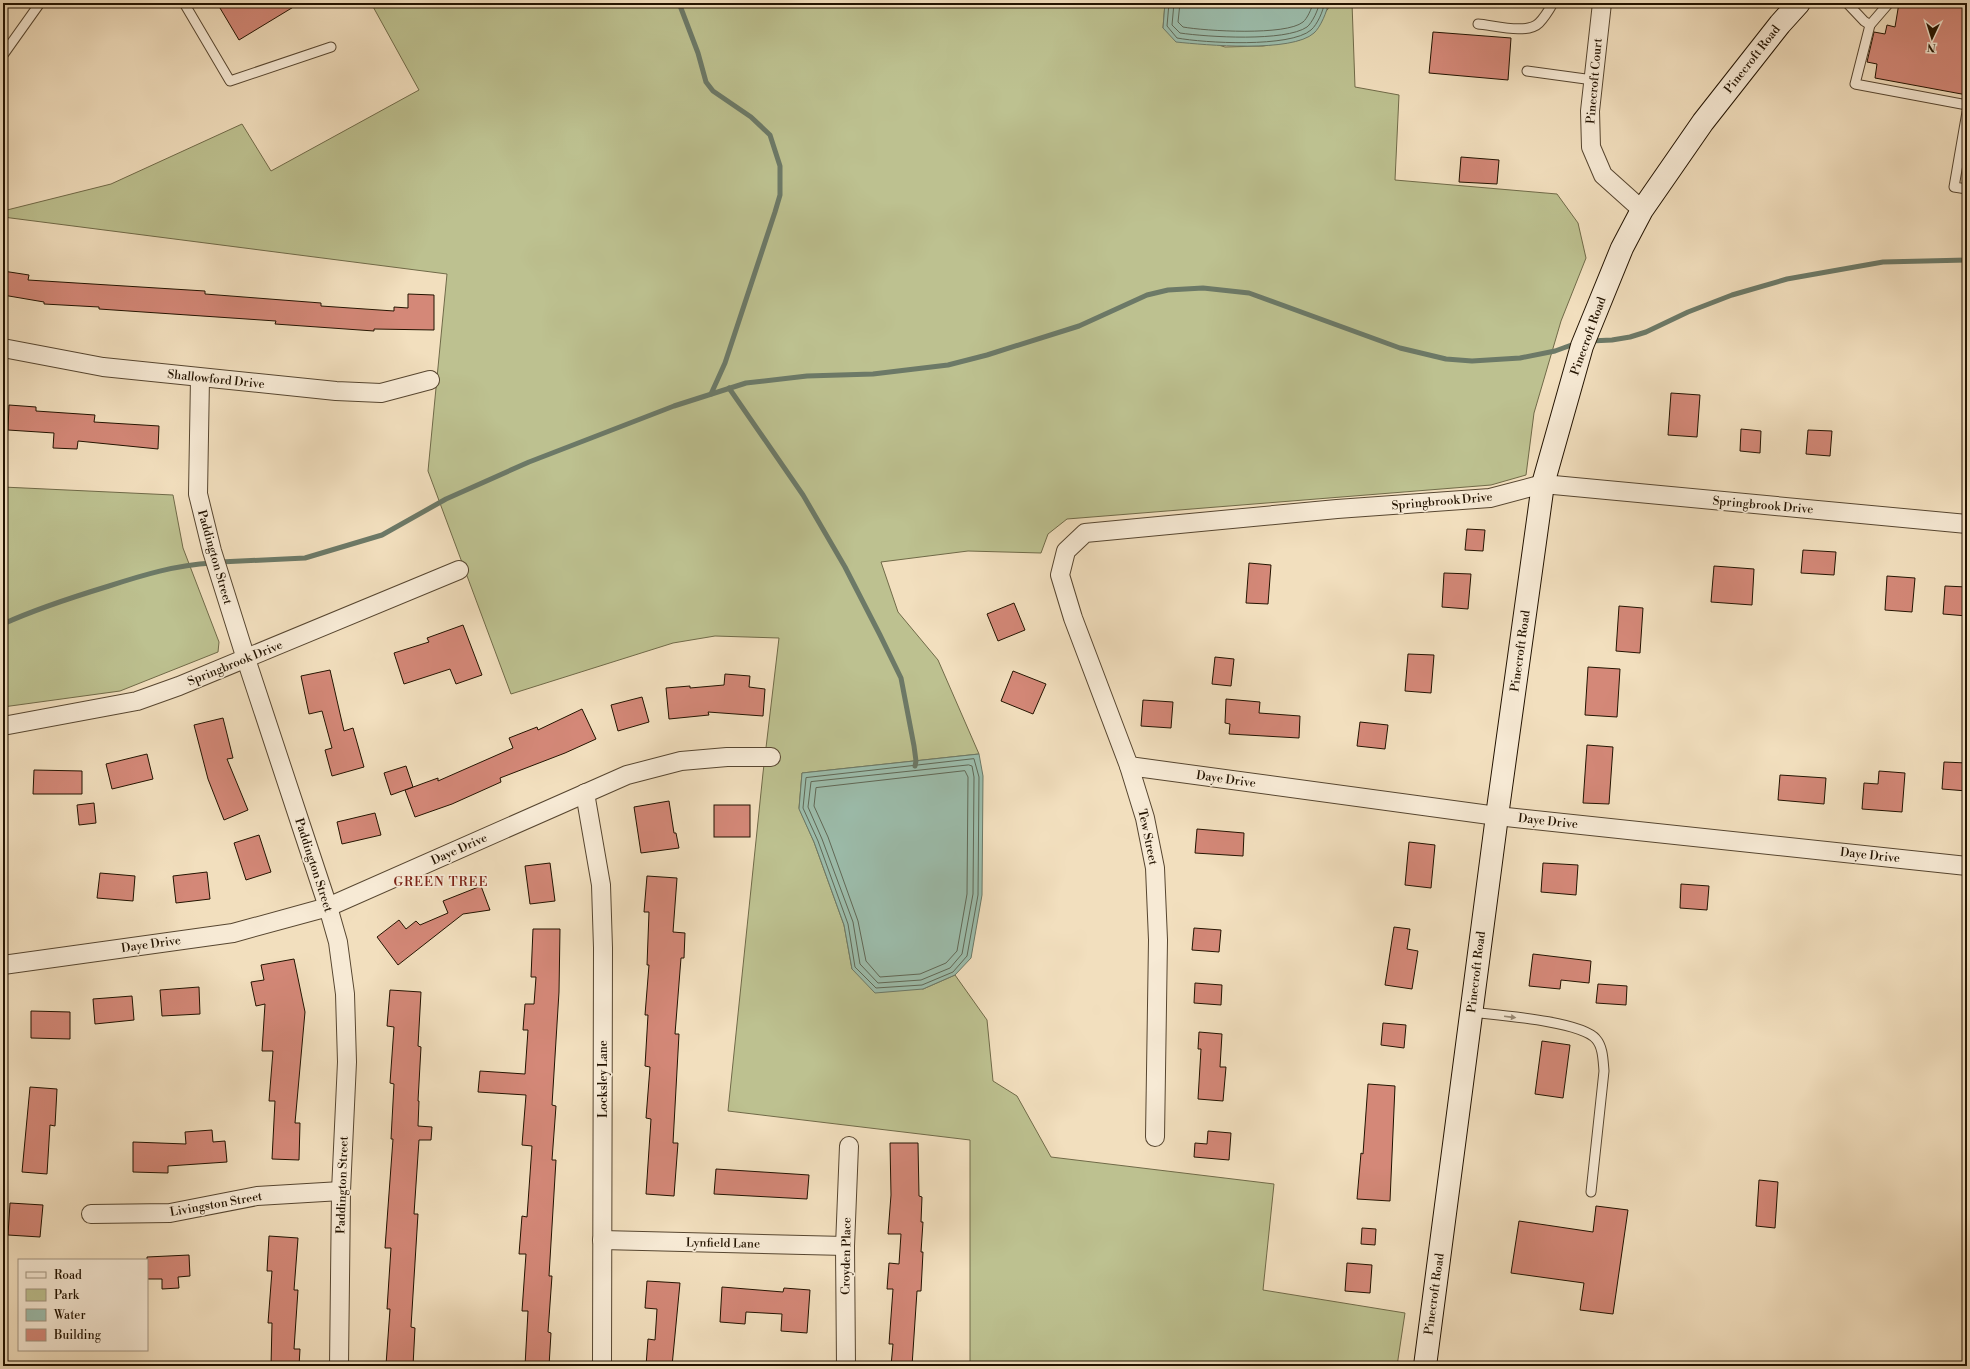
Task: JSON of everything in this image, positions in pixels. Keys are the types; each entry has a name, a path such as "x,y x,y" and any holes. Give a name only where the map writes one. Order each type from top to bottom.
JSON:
{"street":[{"name":"Pinecroft Court","path":"1602,3 1590,111 1591,148 1603,175 1642,210"},
{"name":"Pinecroft Road","path":"1424,1366 1543,484 1582,346 1622,248 1642,210 1703,122 1780,24 1799,3"},
{"name":"Shallowford Drive","path":"3,348 103,367 336,391 381,393 430,380"},
{"name":"Paddington Street","path":"200,378 198,494 212,551 328,907 338,942 345,994 347,1062 341,1190 339,1366"},
{"name":"Springbrook Drive","path":"1066,551 1085,533 1337,510 1490,498 1543,484 1967,524"},
{"name":"Tew Street","path":"1066,551 1060,575 1073,618 1129,766 1145,818 1155,868 1158,940 1154,1137"},
{"name":"Springbrook Drive","path":"3,726 137,701 246,659 459,570"},
{"name":"Daye Drive","path":"3,965 233,933 328,907 627,775 681,761 726,757 771,757"},
{"name":"Daye Drive","path":"1129,766 1497,816 1967,866"},
{"name":"Locksley Lane","path":"585,793 601,885 603,948 602,1366"},
{"name":"Croyden Place","path":"846,1366 845,1246 849,1146"},
{"name":"Livingston Street","path":"91,1214 170,1214 257,1196 341,1190"},
{"name":"Lynfield Lane","path":"602,1240 845,1246"}],"lane":[{"path":"3,55 40,3"},
{"path":"184,3 230,81 331,47"},
{"path":"1478,24 1523,29 1531,28 1538,24 1553,3"},
{"path":"1847,3 1864,21 1870,25"},
{"path":"1889,3 1870,25 1855,84 1967,105"},
{"path":"1527,71 1593,80"},
{"path":"1967,112 1954,188 1967,189"},
{"path":"1471,1012 1549,1022 1579,1028 1596,1038 1602,1051 1604,1071 1591,1192"}],"green space":[{"path":"371,3 1165,3 1163,28 1225,47 1263,46 1300,40 1328,9 1328,3 1352,3 1355,87 1399,95 1395,180 1557,194 1578,223 1586,258 1561,321 1534,413 1526,475 1491,485 1067,519 1048,534 1041,553 968,551 881,562 898,612 938,660 979,754 802,773 799,808 814,842 844,925 852,969 923,989 955,975 987,1020 993,1081 1017,1096 1051,1157 1274,1184 1263,1290 1405,1313 1397,1366 970,1366 970,1140 728,1111 763,773 779,638 715,636 673,643 511,694 428,471 447,274 3,217 3,211 111,184 242,124 271,171 419,90"},
{"path":"3,487 173,495 183,548 219,642 218,652 120,691 3,707"}],"water":[{"path":"1165,3 1328,3 1328,6 1319,27 1314,33 1303,39 1287,43 1268,45 1227,46 1176,42 1163,28"},
{"path":"979,754 983,776 982,895 971,958 955,975 923,989 875,993 852,969 844,925 814,842 799,809 802,773"}],"building":[{"path":"217,3 300,3 239,40"},
{"path":"1899,3 1967,3 1967,95 1875,78 1877,64 1867,62 1874,32 1885,34 1887,25 1895,27"},
{"path":"1433,32 1511,38 1508,80 1429,73"},
{"path":"1461,157 1499,160 1497,184 1459,182"},
{"path":"3,271 29,275 28,280 205,291 205,294 321,303 321,306 394,311 394,307 408,308 408,294 434,295 434,330 374,329 374,331 275,324 276,321 44,304 44,302 3,295"},
{"path":"1671,393 1700,395 1697,437 1668,435"},
{"path":"9,405 36,407 36,411 95,415 94,422 159,426 158,449 78,441 77,449 53,448 54,433 8,430"},
{"path":"1741,429 1761,431 1760,453 1740,451"},
{"path":"1808,430 1832,431 1830,456 1806,454"},
{"path":"1467,529 1485,530 1483,551 1465,550"},
{"path":"1803,550 1836,552 1834,575 1801,573"},
{"path":"1249,563 1271,565 1268,604 1246,603"},
{"path":"1714,566 1754,569 1752,605 1711,602"},
{"path":"1444,573 1471,574 1468,609 1442,607"},
{"path":"1887,576 1915,578 1912,612 1885,610"},
{"path":"1945,586 1967,587 1967,616 1943,614"},
{"path":"1014,603 1025,630 998,641 987,614"},
{"path":"1619,606 1643,608 1640,653 1616,651"},
{"path":"463,625 482,675 456,684 450,669 404,684 394,653 429,642 427,638"},
{"path":"1408,654 1434,655 1431,693 1405,691"},
{"path":"1215,657 1234,659 1231,686 1212,684"},
{"path":"1588,667 1620,669 1617,717 1585,715"},
{"path":"330,670 344,731 353,728 364,767 332,776 325,750 332,748 322,711 309,714 301,676"},
{"path":"1013,671 1046,684 1033,714 1001,701"},
{"path":"725,674 750,676 749,687 765,689 763,716 708,712 709,715 669,719 666,688 690,686 690,688 724,685"},
{"path":"642,697 649,722 618,731 611,705"},
{"path":"1226,699 1260,702 1259,713 1300,716 1299,738 1229,734 1230,724 1225,723"},
{"path":"1143,700 1173,702 1171,728 1141,726"},
{"path":"582,709 596,739 565,753 500,778 501,782 452,804 415,817 405,790 438,778 438,781 513,748 509,738 537,727 538,730"},
{"path":"223,718 233,758 227,759 248,810 224,820 208,779 194,725"},
{"path":"1360,722 1388,725 1385,749 1357,746"},
{"path":"1587,745 1613,747 1609,804 1583,803"},
{"path":"147,754 153,779 112,789 106,764"},
{"path":"1944,762 1967,763 1967,791 1942,789"},
{"path":"406,766 413,787 391,795 384,773"},
{"path":"34,770 82,771 82,794 33,794"},
{"path":"1879,771 1905,773 1902,812 1862,809 1864,783 1878,784"},
{"path":"1780,775 1826,778 1824,804 1778,800"},
{"path":"669,801 674,833 676,833 679,848 641,853 634,807"},
{"path":"94,803 96,823 79,825 77,805"},
{"path":"714,805 750,805 750,837 714,837"},
{"path":"375,813 381,835 342,844 337,822"},
{"path":"1197,829 1244,833 1243,856 1195,853"},
{"path":"259,835 271,872 246,880 234,843"},
{"path":"1409,842 1435,845 1431,888 1405,885"},
{"path":"550,863 555,901 530,904 525,866"},
{"path":"1543,863 1578,865 1576,895 1541,892"},
{"path":"207,872 210,899 176,903 173,876"},
{"path":"100,873 135,876 133,901 97,898"},
{"path":"647,876 677,878 673,932 685,933 684,958 681,958 675,1034 679,1034 673,1143 678,1143 674,1196 646,1194 651,1119 646,1118 650,1067 645,1066 648,1015 645,1015 649,965 647,965 649,912 644,912"},
{"path":"1681,884 1709,886 1707,910 1680,908"},
{"path":"481,886 490,910 463,914 398,965 377,937 399,920 406,929 416,921 420,925 448,913 443,901"},
{"path":"1394,927 1410,929 1407,949 1418,951 1412,989 1385,985"},
{"path":"1194,928 1221,930 1219,952 1192,950"},
{"path":"533,929 560,929 559,992 552,1105 556,1106 552,1160 556,1160 549,1276 552,1276 548,1332 551,1333 549,1366 525,1366 528,1311 522,1311 526,1254 519,1254 522,1216 527,1217 532,1146 522,1145 526,1095 478,1092 480,1071 525,1074 528,1030 523,1030 525,1004 534,1004 536,977 531,977"},
{"path":"1533,954 1591,961 1589,983 1561,980 1560,989 1529,986"},
{"path":"294,959 305,1012 295,1123 300,1123 299,1160 272,1159 275,1101 269,1101 273,1051 262,1051 265,1004 256,1006 251,982 264,980 261,965"},
{"path":"1195,983 1222,985 1221,1005 1194,1003"},
{"path":"1598,984 1627,986 1626,1005 1596,1003"},
{"path":"199,987 200,1014 162,1016 160,990"},
{"path":"390,990 421,992 418,1046 421,1047 418,1126 432,1127 431,1140 419,1140 414,1214 418,1214 411,1327 415,1328 413,1366 386,1365 390,1309 387,1309 391,1248 385,1248 393,1139 391,1139 394,1084 390,1083 394,1027 387,1026"},
{"path":"132,996 134,1020 95,1024 93,999"},
{"path":"31,1011 70,1012 70,1039 31,1038"},
{"path":"1383,1023 1406,1025 1404,1048 1381,1045"},
{"path":"1199,1032 1222,1034 1220,1067 1226,1067 1223,1101 1198,1099 1201,1049 1198,1049"},
{"path":"1542,1041 1570,1045 1563,1098 1535,1094"},
{"path":"1368,1084 1395,1086 1390,1201 1357,1199 1361,1153 1363,1154"},
{"path":"30,1087 57,1089 55,1126 50,1125 47,1174 22,1172"},
{"path":"212,1130 213,1142 225,1141 227,1162 168,1166 168,1173 133,1172 133,1142 186,1144 185,1132"},
{"path":"1208,1131 1231,1133 1229,1160 1194,1157 1195,1143 1207,1144"},
{"path":"890,1143 918,1143 919,1196 922,1197 921,1222 923,1222 921,1252 923,1252 921,1291 917,1291 912,1366 891,1366 893,1344 889,1344 893,1289 887,1289 889,1263 899,1264 901,1234 888,1234 891,1195"},
{"path":"716,1169 809,1175 807,1199 714,1194"},
{"path":"1759,1180 1778,1182 1775,1228 1756,1226"},
{"path":"10,1203 43,1205 40,1237 8,1235"},
{"path":"1596,1206 1628,1210 1613,1314 1580,1310 1584,1283 1511,1273 1519,1221 1593,1232"},
{"path":"1362,1228 1376,1229 1375,1245 1361,1244"},
{"path":"269,1236 298,1238 294,1290 298,1290 294,1349 300,1349 299,1366 271,1366 272,1323 268,1323 272,1271 267,1271"},
{"path":"189,1255 190,1276 178,1277 179,1288 162,1289 162,1279 148,1279 147,1257"},
{"path":"1347,1263 1372,1265 1370,1293 1345,1291"},
{"path":"647,1281 680,1283 672,1366 646,1366 648,1339 655,1340 657,1309 645,1308"},
{"path":"722,1287 783,1292 784,1288 810,1290 807,1333 781,1331 782,1314 746,1312 745,1324 720,1322"}],"waterway":[{"path":"679,3 698,53 706,82 713,91 751,117 770,135 780,166 780,195 775,212 725,363 711,394"},
{"path":"1590,341 1612,340 1630,337 1646,332 1688,312 1732,295 1787,279 1883,262 1967,260"},
{"path":"220,562 305,558 382,535 446,499 529,462 674,406 746,383 807,376 873,374 948,365 987,355 1079,326 1147,295 1168,290 1203,288 1249,293 1400,348 1446,359 1472,361 1520,358 1555,351 1577,343"},
{"path":"729,388 803,495 845,567 880,635 901,678 914,746 916,761 915,766"},
{"path":"3,624 56,603 134,578 173,568 212,563"}],"district":[{"name":"GREEN TREE","path":"441,881"}]}
